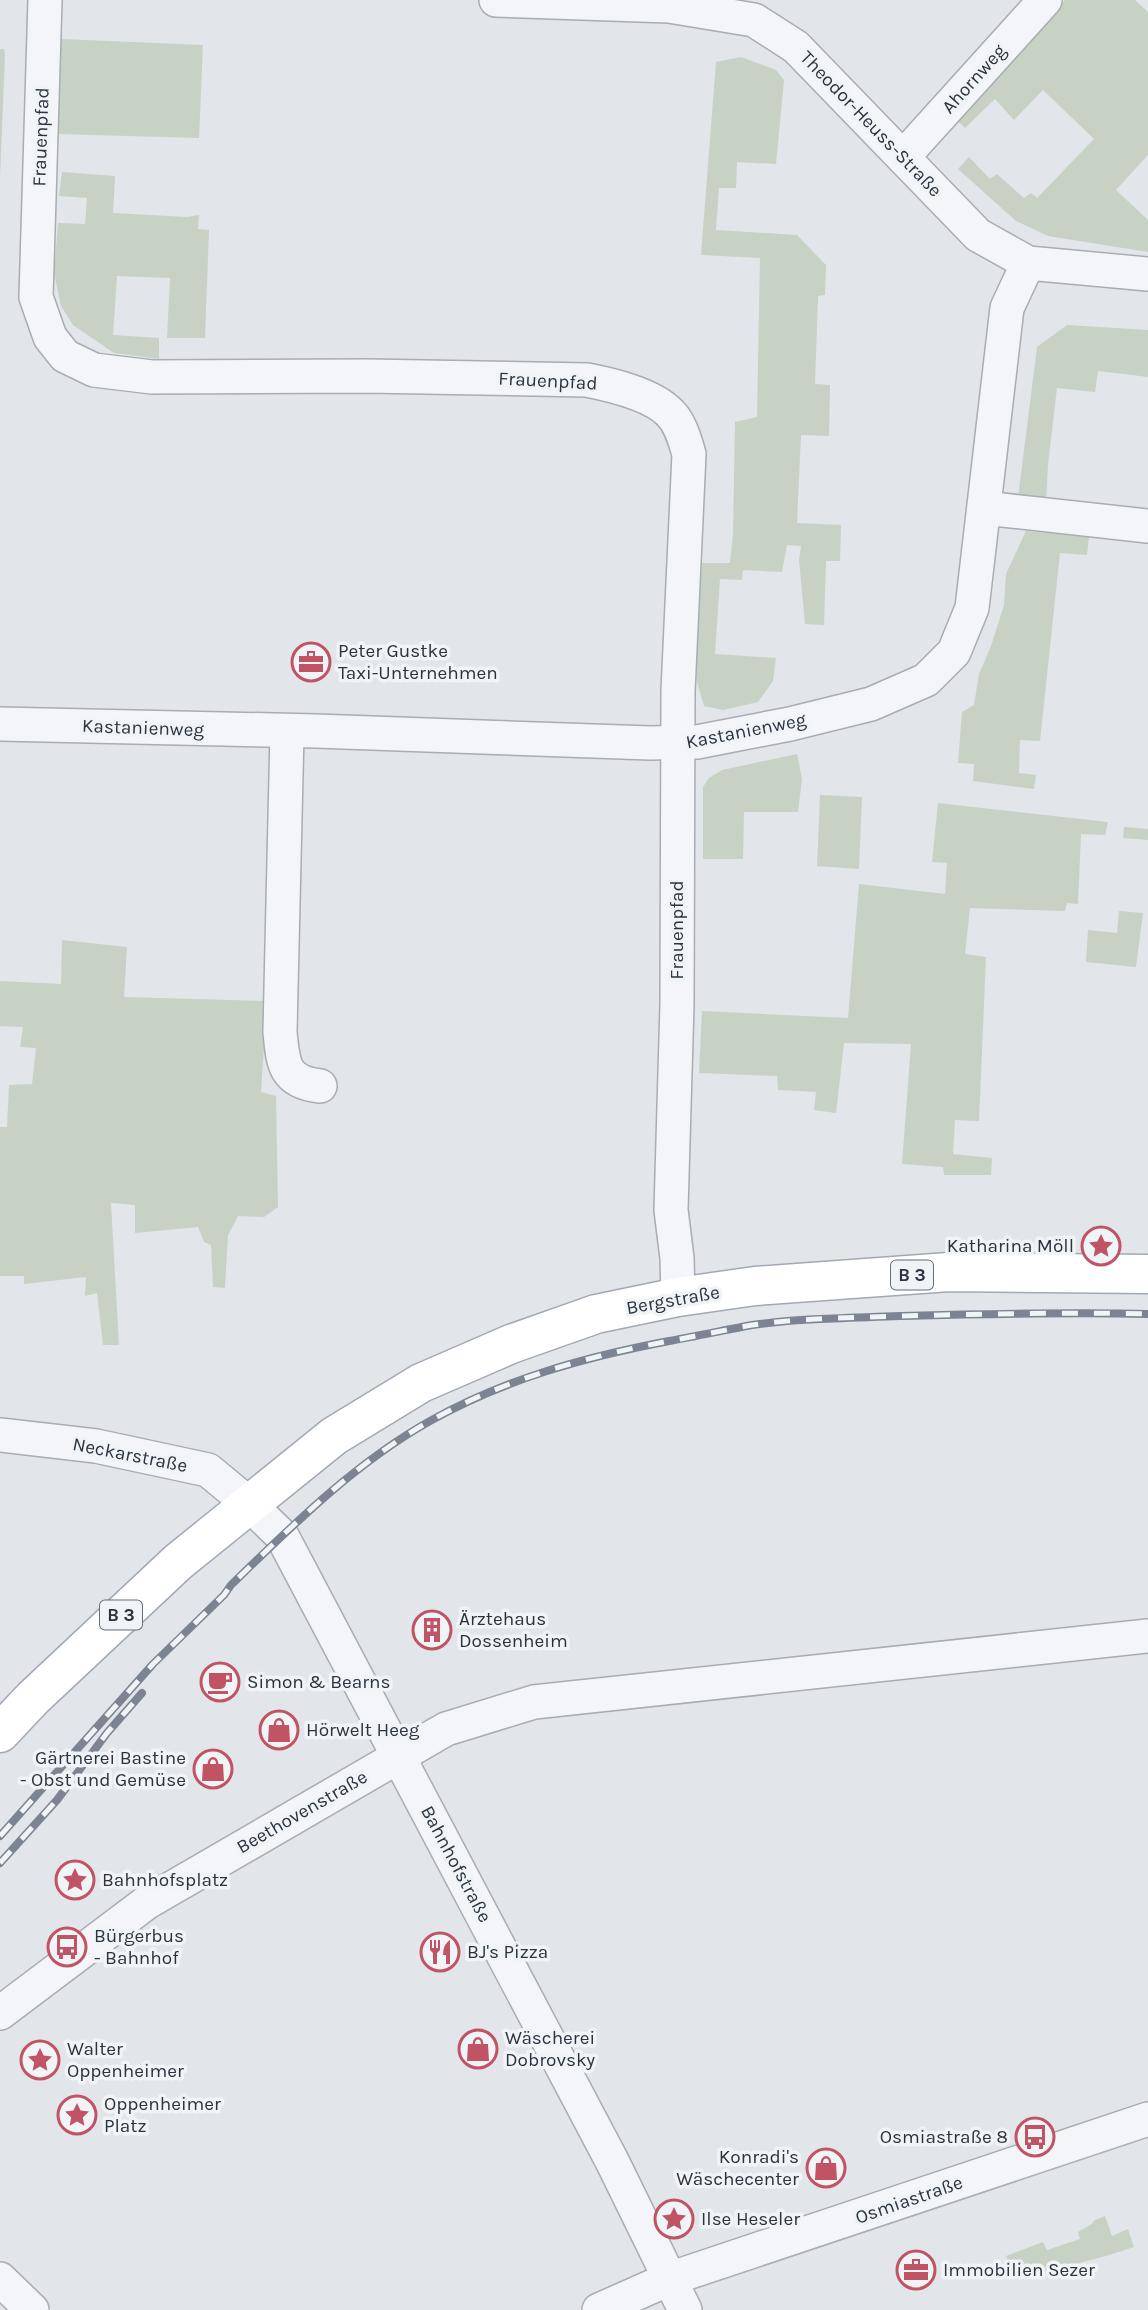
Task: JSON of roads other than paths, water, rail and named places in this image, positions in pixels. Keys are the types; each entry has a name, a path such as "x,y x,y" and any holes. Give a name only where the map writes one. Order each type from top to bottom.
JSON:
{"main road":[{"name":"Bergstraße","path":"249,1504 334,1436 421,1383 511,1344 596,1314 678,1297 755,1286 949,1272 1148,1274"},
{"name":"B 3","path":"0,1733 33,1698 178,1562 249,1504"}],"street":[{"name":"Frauenpfad","path":"45,0 36,297 50,337 65,356 94,370 152,377 366,376 587,380 619,386 651,401 670,413 683,433 689,454 678,691 677,1004 671,1210 677,1258 678,1297"},
{"name":"Theodor-Heuss-Straße","path":"496,0 757,10 978,235 1028,263 1148,274"},
{"name":"Ahornweg","path":"903,157 1045,0"},
{"name":"Kastanienweg","path":"0,724 316,731 678,744 790,724 871,704 926,680 954,652 972,608 1007,308 1028,263"},
{"path":"984,508 1148,526"},
{"path":"286,732 281,1043 286,1070 295,1080 320,1086"},
{"name":"Neckarstraße","path":"0,1435 96,1446 208,1470 249,1504"},
{"name":"Bahnhofstraße","path":"249,1504 282,1536 612,2161 685,2310"},
{"name":"Beethovenstraße","path":"0,2013 146,1902 446,1730 534,1702 1148,1636"},
{"name":"Osmiastraße","path":"599,2310 669,2279 1148,2119"},
{"path":"0,2279 32,2310"}],"railway":[{"path":"0,1836 153,1664 301,1518 376,1456 458,1406 516,1381 576,1362 752,1325 931,1315 1148,1314"},
{"path":"0,1863 57,1800 107,1733 142,1693"}],"place":[{"name":"Peter Gustke Taxi-Unternehmen","path":"311,662"},
{"name":"Katharina Möll","path":"1101,1246"},
{"name":"Ärztehaus Dossenheim","path":"432,1630"},
{"name":"Simon & Bearns","path":"220,1682"},
{"name":"Hörwelt Heeg","path":"279,1730"},
{"name":"Gärtnerei Bastine - Obst und Gemüse","path":"213,1769"},
{"name":"Bahnhofsplatz","path":"75,1880"},
{"name":"Bürgerbus - Bahnhof","path":"67,1947"},
{"name":"BJ's Pizza","path":"440,1952"},
{"name":"Wäscherei Dobrovsky","path":"478,2049"},
{"name":"Walter Oppenheimer","path":"40,2060"},
{"name":"Oppenheimer Platz","path":"77,2115"},
{"name":"Osmiastraße 8","path":"1035,2137"},
{"name":"Konradi's Wäschecenter","path":"826,2168"},
{"name":"Ilse Heseler","path":"674,2219"},
{"name":"Immobilien Sezer","path":"916,2270"}]}
